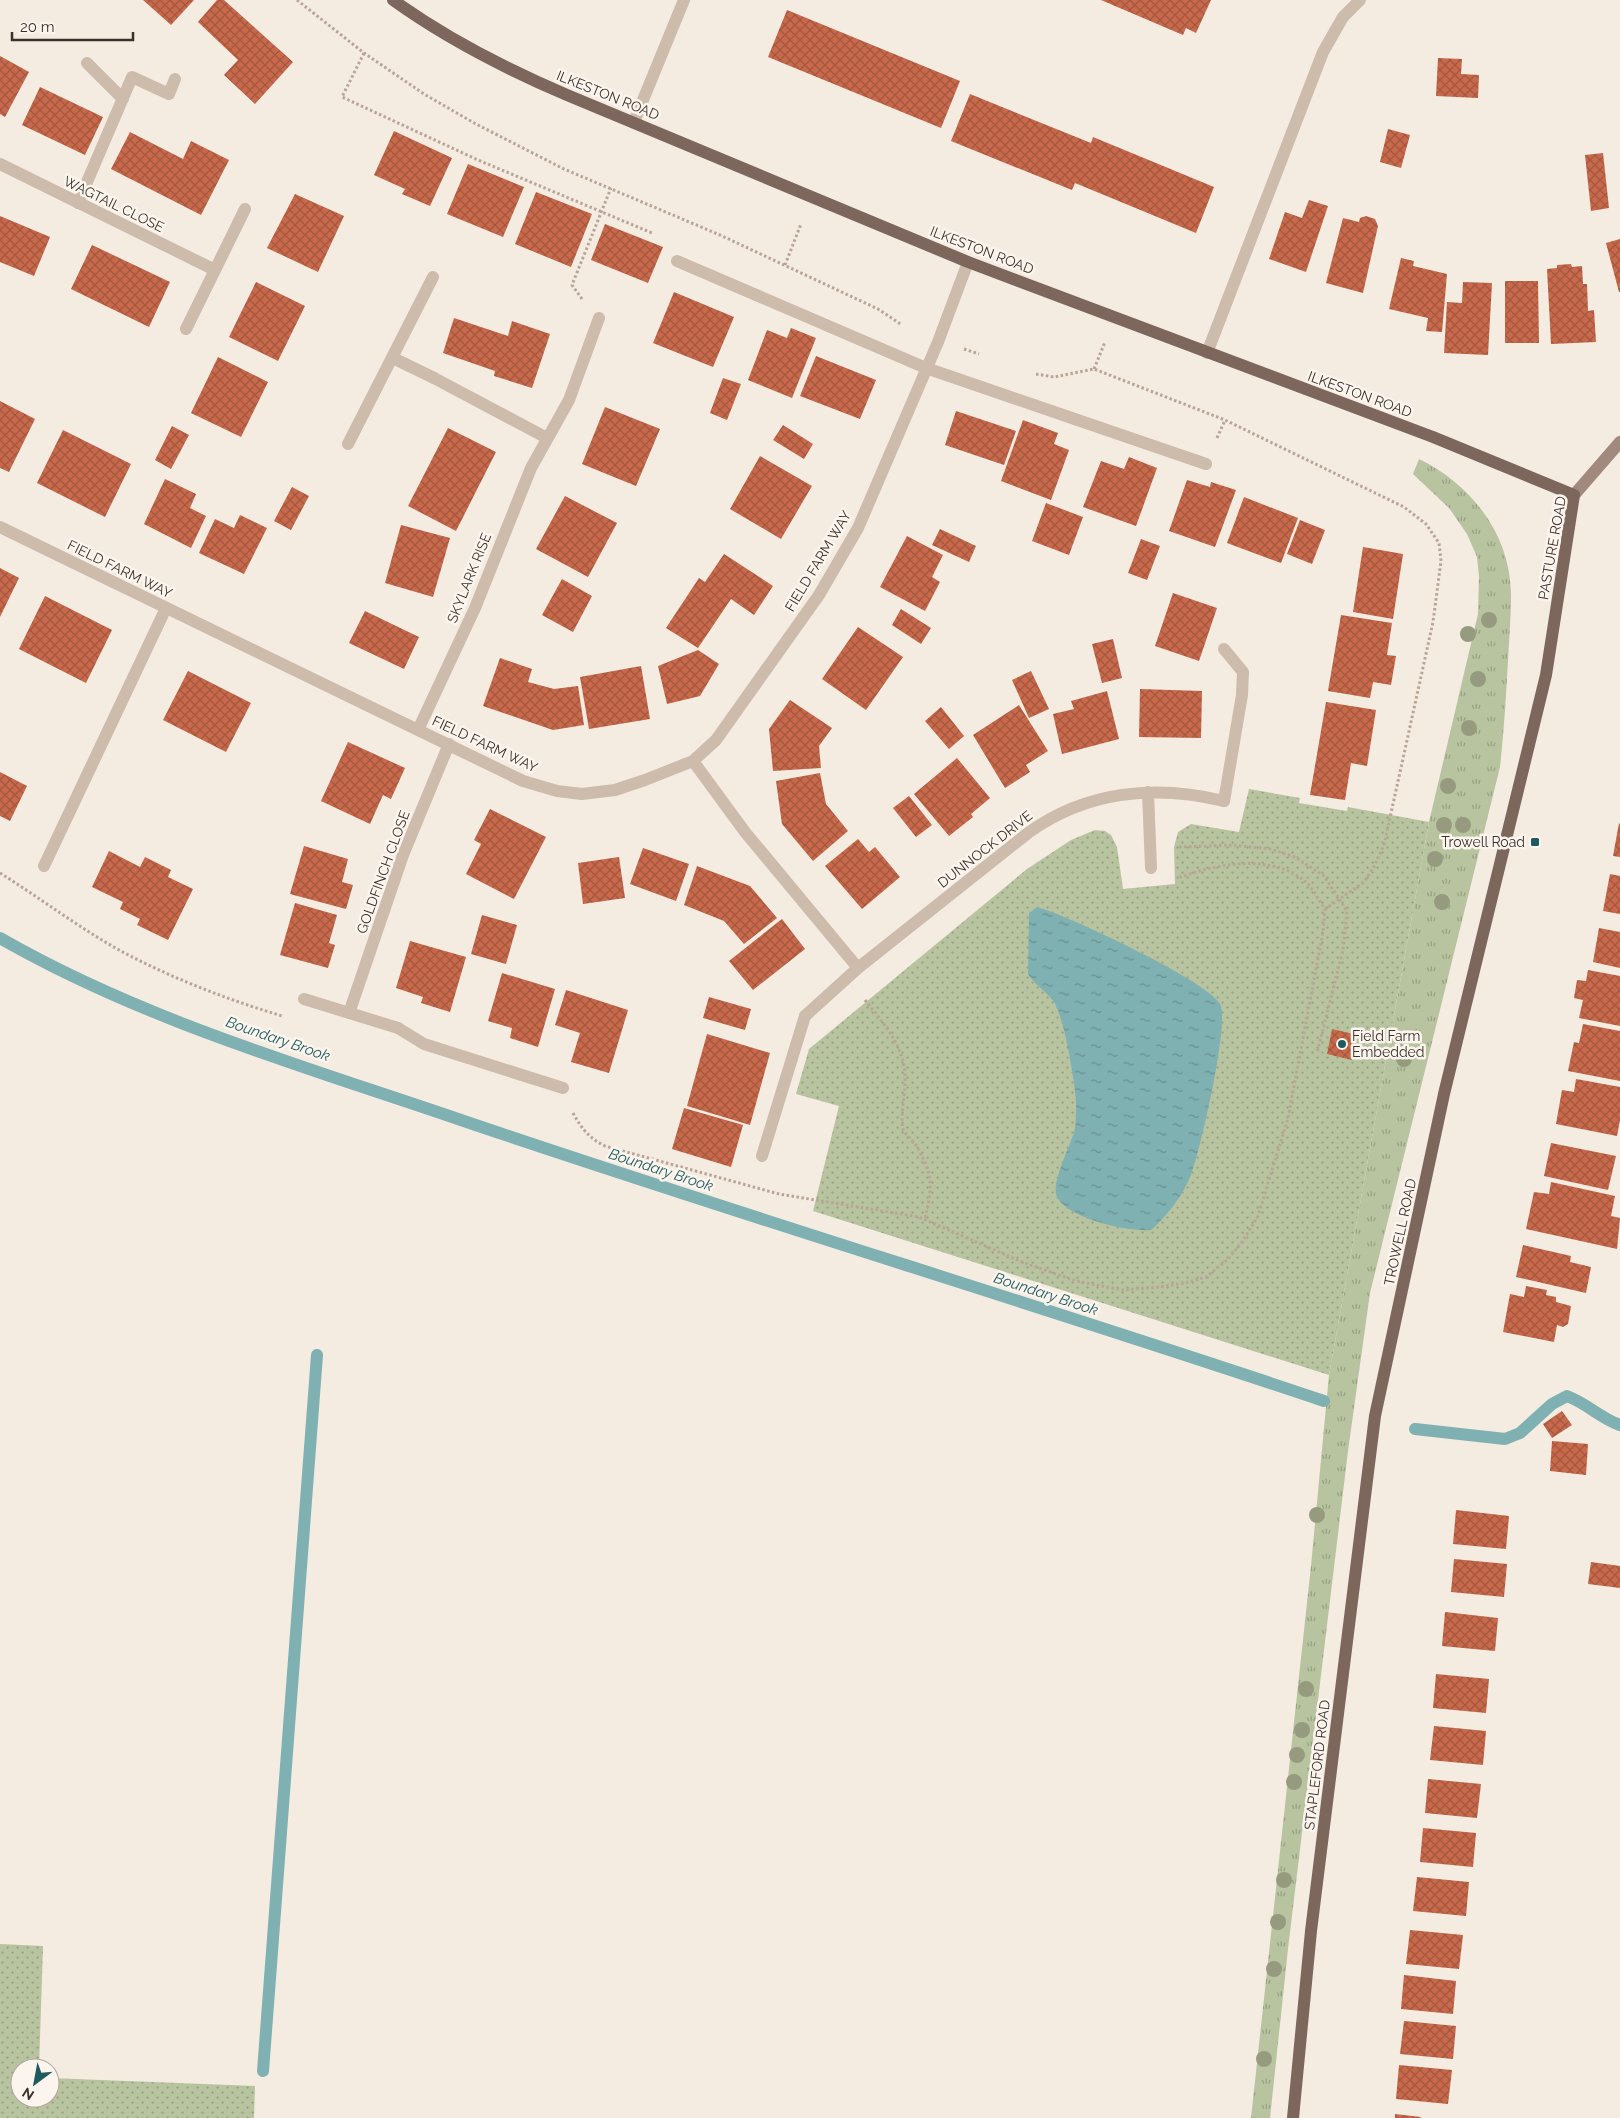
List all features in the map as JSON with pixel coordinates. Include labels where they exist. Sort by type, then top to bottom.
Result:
[{"type":"main road","name":"ILKESTON ROAD","points":[[393,0],[431,28],[515,73],[968,262],[1433,437],[1574,495]]},
{"type":"main road","name":"PASTURE ROAD","points":[[1546,675],[1574,495],[1620,442]]},
{"type":"main road","name":"TROWELL ROAD","points":[[1375,1416],[1444,1094],[1546,675]]},
{"type":"main road","name":"STAPLEFORD ROAD","points":[[1292,2118],[1311,1931],[1375,1416]]},
{"type":"street","points":[[634,122],[684,0]]},
{"type":"street","points":[[1207,353],[1323,52],[1343,17],[1360,0]]},
{"type":"street","points":[[88,64],[123,99]]},
{"type":"street","points":[[78,204],[132,77],[169,94],[175,79]]},
{"type":"street","name":"WAGTAIL CLOSE","points":[[0,164],[215,270]]},
{"type":"street","points":[[186,329],[245,209]]},
{"type":"street","points":[[677,261],[926,368],[1206,464]]},
{"type":"street","name":"FIELD FARM WAY","points":[[0,527],[523,781],[557,791],[582,794],[615,790],[693,761],[716,740],[819,594],[858,528],[938,342],[968,262]]},
{"type":"street","points":[[348,444],[433,277]]},
{"type":"street","name":"SKYLARK RISE","points":[[418,730],[475,608],[517,500],[547,438],[569,400],[599,318]]},
{"type":"street","points":[[392,358],[547,438]]},
{"type":"street","points":[[44,866],[166,608]]},
{"type":"street","name":"DUNNOCK DRIVE","points":[[762,1156],[805,1016],[858,968],[1047,819],[1070,807],[1101,798],[1148,792],[1195,794],[1224,800],[1242,695],[1244,672],[1224,649]]},
{"type":"street","name":"GOLDFINCH CLOSE","points":[[349,1013],[403,855],[449,744]]},
{"type":"street","points":[[693,761],[740,825],[858,968]]},
{"type":"street","points":[[1148,792],[1151,868]]},
{"type":"street","points":[[304,999],[398,1028],[424,1044],[563,1088]]},
{"type":"path","points":[[298,0],[364,52],[424,94],[476,124],[564,169],[784,265],[878,309],[903,326],[938,342],[988,358]]},
{"type":"path","points":[[364,52],[342,97],[478,160],[652,233]]},
{"type":"path","points":[[599,318],[572,285],[610,188]]},
{"type":"path","points":[[784,265],[813,196]]},
{"type":"path","points":[[1029,373],[1054,377],[1094,369],[1224,420],[1404,507],[1426,524],[1439,543],[1441,561],[1433,622],[1384,845],[1374,867],[1364,882],[1324,909],[1309,886],[1290,873],[1255,862],[1235,864],[1187,874],[1170,881],[1150,880],[1151,868]]},
{"type":"path","points":[[1151,847],[1233,845],[1270,848],[1295,857],[1324,876],[1347,911],[1344,950],[1317,1054]]},
{"type":"path","points":[[848,978],[895,1038],[900,1051],[906,1072],[902,1112],[904,1131],[915,1144],[925,1161],[932,1189],[925,1219]]},
{"type":"green space","points":[[1419,459],[1456,483],[1471,498],[1485,514],[1496,533],[1504,553],[1509,574],[1511,604],[1500,767],[1370,1293],[1348,1451],[1288,1949],[1270,2118],[1251,2118],[1311,1566],[1329,1375],[1429,822],[1478,614],[1479,576],[1477,557],[1467,534],[1449,508],[1413,474]]},
{"type":"green space","points":[[1249,789],[1300,798],[1299,803],[1347,811],[1348,807],[1429,822],[1329,1375],[813,1211],[839,1106],[796,1094],[809,1049],[1027,869],[1071,840],[1095,830],[1105,831],[1111,835],[1117,847],[1123,889],[1175,884],[1174,847],[1178,832],[1191,824],[1239,832]]},
{"type":"green space","points":[[0,1944],[43,1946],[39,2058],[10,2058],[10,2108],[60,2108],[60,2078],[255,2086],[254,2118],[0,2118]]},
{"type":"water","points":[[1037,907],[1077,922],[1165,965],[1191,980],[1220,1004],[1222,1016],[1218,1060],[1207,1116],[1195,1162],[1188,1182],[1179,1197],[1151,1230],[1129,1229],[1100,1223],[1073,1212],[1063,1205],[1057,1197],[1056,1183],[1075,1129],[1076,1102],[1074,1080],[1058,1010],[1051,998],[1028,974],[1029,913]]},
{"type":"building","points":[[143,0],[194,0],[171,25]]},
{"type":"building","points":[[217,0],[224,0],[293,62],[255,104],[224,75],[238,60],[198,22]]},
{"type":"building","points":[[1101,0],[1211,0],[1196,33],[1186,28],[1183,35]]},
{"type":"building","points":[[787,10],[960,81],[941,128],[768,57]]},
{"type":"building","points":[[0,56],[29,72],[5,117],[0,114]]},
{"type":"building","points":[[1438,58],[1462,59],[1461,74],[1479,75],[1478,98],[1436,96]]},
{"type":"building","points":[[40,87],[103,117],[85,155],[22,125]]},
{"type":"building","points":[[970,94],[1091,143],[1093,137],[1214,187],[1196,233],[1075,183],[1072,190],[951,141]]},
{"type":"building","points":[[1388,129],[1410,135],[1401,168],[1380,162]]},
{"type":"building","points":[[394,131],[452,158],[430,206],[402,194],[405,189],[374,175]]},
{"type":"building","points":[[130,132],[183,159],[191,141],[229,160],[201,215],[111,169]]},
{"type":"building","points":[[1603,153],[1609,208],[1591,211],[1585,155]]},
{"type":"building","points":[[468,164],[524,187],[503,237],[447,214]]},
{"type":"building","points":[[536,192],[592,214],[571,267],[515,244]]},
{"type":"building","points":[[295,194],[344,216],[318,272],[267,248]]},
{"type":"building","points":[[1309,200],[1328,206],[1306,272],[1269,259],[1285,212],[1302,218]]},
{"type":"building","points":[[0,216],[50,237],[34,276],[0,262]]},
{"type":"building","points":[[1366,216],[1375,219],[1378,226],[1363,293],[1326,283],[1343,218],[1359,222],[1360,218]]},
{"type":"building","points":[[605,224],[663,247],[648,283],[591,260]]},
{"type":"building","points":[[1620,239],[1620,292],[1619,292],[1606,243]]},
{"type":"building","points":[[92,245],[170,282],[149,327],[71,289]]},
{"type":"building","points":[[1401,258],[1414,261],[1413,266],[1447,274],[1442,332],[1426,331],[1428,318],[1389,309]]},
{"type":"building","points":[[1571,264],[1572,267],[1582,266],[1583,284],[1587,284],[1588,311],[1594,310],[1596,342],[1551,344],[1547,269],[1557,268],[1557,265]]},
{"type":"building","points":[[1505,281],[1538,281],[1539,343],[1505,343]]},
{"type":"building","points":[[256,282],[305,306],[278,361],[229,337]]},
{"type":"building","points":[[1463,282],[1492,283],[1488,355],[1444,353],[1447,302],[1462,303]]},
{"type":"building","points":[[674,292],[734,317],[713,367],[653,343]]},
{"type":"building","points":[[454,318],[508,336],[512,321],[550,334],[532,388],[494,376],[495,371],[443,353]]},
{"type":"building","points":[[791,328],[816,338],[792,398],[748,380],[767,330],[787,338]]},
{"type":"building","points":[[816,356],[876,380],[860,419],[800,396]]},
{"type":"building","points":[[218,357],[268,382],[241,437],[191,413]]},
{"type":"building","points":[[723,378],[741,384],[727,420],[710,413]]},
{"type":"building","points":[[0,401],[35,419],[9,472],[0,468]]},
{"type":"building","points":[[605,407],[660,429],[636,486],[582,464]]},
{"type":"building","points":[[956,411],[1016,431],[1004,465],[945,445]]},
{"type":"building","points":[[1023,420],[1058,433],[1054,444],[1069,450],[1051,500],[1001,481]]},
{"type":"building","points":[[783,425],[813,444],[804,459],[773,440]]},
{"type":"building","points":[[172,426],[189,435],[171,469],[155,460]]},
{"type":"building","points":[[448,428],[496,452],[456,531],[408,506]]},
{"type":"building","points":[[63,430],[131,464],[105,517],[37,483]]},
{"type":"building","points":[[760,456],[812,486],[781,539],[730,509]]},
{"type":"building","points":[[1129,457],[1157,468],[1136,526],[1083,507],[1101,461],[1124,469]]},
{"type":"building","points":[[165,479],[196,494],[190,508],[206,516],[191,548],[144,524]]},
{"type":"building","points":[[1187,480],[1210,487],[1211,482],[1236,490],[1215,547],[1169,531]]},
{"type":"building","points":[[292,487],[309,496],[291,530],[274,521]]},
{"type":"building","points":[[565,496],[617,523],[588,577],[536,549]]},
{"type":"building","points":[[1244,497],[1298,518],[1281,563],[1227,543]]},
{"type":"building","points":[[1046,503],[1083,517],[1069,555],[1032,541]]},
{"type":"building","points":[[240,515],[267,528],[244,574],[199,553],[215,519],[234,528]]},
{"type":"building","points":[[1300,520],[1325,530],[1312,564],[1287,554]]},
{"type":"building","points":[[401,525],[450,538],[433,597],[385,583]]},
{"type":"building","points":[[940,529],[976,546],[969,562],[932,545]]},
{"type":"building","points":[[907,536],[943,555],[932,577],[940,582],[925,611],[880,587]]},
{"type":"building","points":[[1141,539],[1160,546],[1147,580],[1128,573]]},
{"type":"building","points":[[1363,547],[1403,554],[1393,619],[1353,612]]},
{"type":"building","points":[[724,554],[773,586],[754,615],[731,599],[698,648],[666,628],[699,578],[705,582]]},
{"type":"building","points":[[0,568],[19,578],[0,617]]},
{"type":"building","points":[[562,579],[592,596],[573,632],[542,615]]},
{"type":"building","points":[[1173,593],[1217,608],[1199,661],[1155,646]]},
{"type":"building","points":[[45,596],[112,630],[86,683],[19,649]]},
{"type":"building","points":[[901,609],[931,628],[921,644],[892,625]]},
{"type":"building","points":[[365,611],[419,637],[404,669],[349,643]]},
{"type":"building","points":[[1341,615],[1392,623],[1387,655],[1396,656],[1391,685],[1373,682],[1370,698],[1328,691]]},
{"type":"building","points":[[858,627],[903,657],[866,710],[822,679]]},
{"type":"building","points":[[1113,639],[1122,678],[1102,683],[1092,644]]},
{"type":"building","points":[[698,650],[719,664],[700,696],[667,704],[658,666]]},
{"type":"building","points":[[500,658],[532,669],[528,682],[554,689],[578,686],[584,725],[553,730],[483,706]]},
{"type":"building","points":[[641,666],[650,719],[589,729],[580,677]]},
{"type":"building","points":[[188,671],[251,703],[226,752],[163,720]]},
{"type":"building","points":[[1031,671],[1049,709],[1029,718],[1012,680]]},
{"type":"building","points":[[1140,689],[1202,691],[1201,738],[1139,737]]},
{"type":"building","points":[[1107,691],[1119,739],[1062,754],[1053,714],[1074,709],[1071,701]]},
{"type":"building","points":[[790,700],[832,728],[819,746],[821,768],[773,771],[769,729]]},
{"type":"building","points":[[1326,702],[1376,710],[1367,766],[1351,763],[1345,800],[1310,795]]},
{"type":"building","points":[[1019,705],[1048,751],[1026,765],[1030,772],[1005,788],[973,735]]},
{"type":"building","points":[[941,707],[964,736],[949,749],[925,721]]},
{"type":"building","points":[[348,742],[405,768],[391,799],[383,795],[370,824],[321,801]]},
{"type":"building","points":[[957,758],[990,798],[971,814],[973,817],[949,836],[914,794]]},
{"type":"building","points":[[0,772],[27,786],[10,821],[0,816]]},
{"type":"building","points":[[820,773],[826,804],[848,831],[813,861],[782,824],[776,781]]},
{"type":"building","points":[[909,796],[932,825],[916,837],[893,808]]},
{"type":"building","points":[[490,809],[546,837],[514,899],[466,874],[481,844],[474,840]]},
{"type":"building","points":[[1620,824],[1620,857],[1613,856]]},
{"type":"building","points":[[858,839],[869,852],[875,847],[900,877],[862,909],[825,866]]},
{"type":"building","points":[[304,846],[348,859],[342,882],[353,885],[346,909],[290,894]]},
{"type":"building","points":[[643,848],[689,864],[676,901],[630,884]]},
{"type":"building","points":[[109,851],[140,867],[145,857],[171,870],[168,877],[193,889],[168,940],[137,925],[140,919],[120,909],[123,902],[92,887]]},
{"type":"building","points":[[619,857],[625,898],[583,904],[578,863]]},
{"type":"building","points":[[697,866],[750,886],[777,918],[744,944],[724,921],[684,905]]},
{"type":"building","points":[[1610,874],[1620,876],[1620,914],[1603,911]]},
{"type":"building","points":[[295,903],[337,915],[329,943],[335,945],[328,968],[280,955]]},
{"type":"building","points":[[482,915],[517,925],[506,964],[471,954]]},
{"type":"building","points":[[782,919],[805,949],[753,990],[729,961]]},
{"type":"building","points":[[1599,928],[1620,932],[1620,968],[1593,962]]},
{"type":"building","points":[[410,941],[466,957],[450,1012],[421,1003],[423,997],[396,988]]},
{"type":"building","points":[[1588,970],[1620,976],[1620,1026],[1579,1018],[1583,1000],[1574,998],[1577,980],[1586,981]]},
{"type":"building","points":[[502,973],[555,989],[538,1047],[510,1038],[512,1028],[488,1021]]},
{"type":"building","points":[[566,990],[628,1010],[609,1073],[571,1062],[580,1033],[555,1025]]},
{"type":"building","points":[[709,997],[751,1009],[745,1030],[703,1018]]},
{"type":"building","points":[[1583,1024],[1620,1031],[1620,1081],[1568,1071],[1574,1042],[1579,1043]]},
{"type":"building","name":"Field Farm Embedded","points":[[1332,1029],[1358,1035],[1352,1060],[1327,1054]]},
{"type":"building","points":[[707,1034],[770,1053],[750,1125],[687,1106]]},
{"type":"building","points":[[1576,1079],[1620,1087],[1620,1120],[1617,1136],[1556,1124],[1562,1090],[1574,1092]]},
{"type":"building","points":[[684,1108],[743,1125],[731,1167],[672,1149]]},
{"type":"building","points":[[1551,1143],[1616,1156],[1608,1190],[1544,1176]]},
{"type":"building","points":[[1551,1182],[1615,1196],[1611,1216],[1620,1218],[1617,1249],[1526,1229],[1534,1192],[1549,1194]]},
{"type":"building","points":[[1523,1245],[1571,1256],[1570,1262],[1591,1267],[1586,1293],[1516,1277]]},
{"type":"building","points":[[1526,1286],[1547,1290],[1546,1295],[1556,1297],[1556,1302],[1571,1306],[1568,1324],[1563,1327],[1557,1325],[1554,1342],[1503,1332],[1510,1294],[1524,1297]]},
{"type":"building","points":[[1562,1411],[1572,1425],[1552,1438],[1543,1424]]},
{"type":"building","points":[[1552,1441],[1588,1444],[1586,1475],[1550,1471]]},
{"type":"building","points":[[1456,1510],[1509,1516],[1506,1549],[1453,1544]]},
{"type":"building","points":[[1454,1559],[1507,1564],[1504,1597],[1451,1592]]},
{"type":"building","points":[[1591,1562],[1620,1566],[1620,1588],[1588,1584]]},
{"type":"building","points":[[1445,1612],[1498,1618],[1495,1651],[1442,1646]]},
{"type":"building","points":[[1436,1674],[1489,1679],[1486,1713],[1433,1708]]},
{"type":"building","points":[[1434,1726],[1486,1731],[1483,1765],[1430,1760]]},
{"type":"building","points":[[1428,1779],[1481,1784],[1477,1818],[1425,1813]]},
{"type":"building","points":[[1423,1828],[1476,1833],[1473,1867],[1420,1862]]},
{"type":"building","points":[[1417,1877],[1469,1882],[1466,1916],[1413,1911]]},
{"type":"building","points":[[1410,1930],[1463,1935],[1459,1969],[1406,1964]]},
{"type":"building","points":[[1404,1975],[1456,1981],[1453,2014],[1401,2009]]},
{"type":"building","points":[[1404,2021],[1456,2026],[1453,2059],[1400,2054]]},
{"type":"building","points":[[1399,2065],[1452,2070],[1448,2104],[1396,2099]]},
{"type":"building","points":[[1395,2114],[1421,2117],[1395,2118]]},
{"type":"waterway","name":"Boundary Brook","points":[[0,938],[54,967],[110,993],[167,1017],[283,1060],[674,1191],[1324,1401]]},
{"type":"waterway","points":[[263,2071],[317,1355]]},
{"type":"waterway","name":"Boundary Brook","points":[[1415,1429],[1505,1439],[1520,1433],[1552,1404],[1567,1396],[1620,1425]]},
{"type":"place","name":"Trowell Road","points":[[1535,842]]},
{"type":"place","name":"Field Farm Embedded","points":[[1342,1044]]}]
